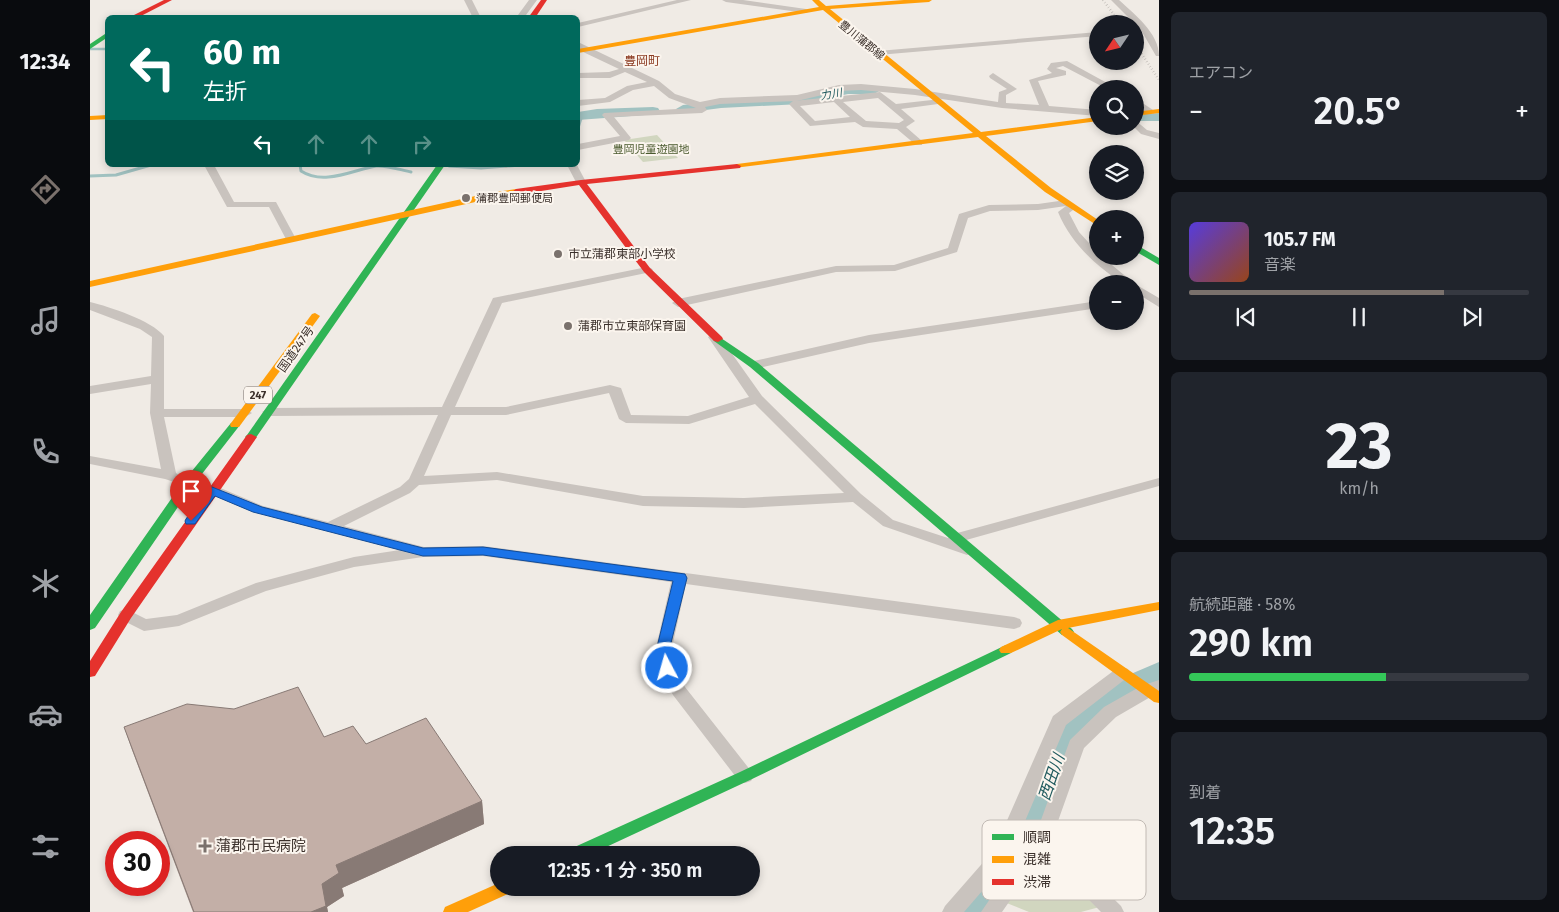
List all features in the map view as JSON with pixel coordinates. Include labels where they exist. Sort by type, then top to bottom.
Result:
[{"type":"main road","points":[[137,15],[169,0]]},
{"type":"main road","points":[[533,15],[544,0]]},
{"type":"main road","points":[[545,15],[555,0]]},
{"type":"main road","points":[[580,48],[806,11],[819,4],[930,0]]},
{"type":"main road","name":"豊川蒲郡線","points":[[819,4],[979,135],[1069,205],[1089,218]]},
{"type":"main road","points":[[90,47],[105,36]]},
{"type":"main road","points":[[90,118],[105,117]]},
{"type":"main road","points":[[90,284],[490,196],[581,182],[747,165],[1089,120]]},
{"type":"main road","name":"国道247号","points":[[90,672],[126,614],[440,167]]},
{"type":"main road","points":[[581,182],[647,270],[678,303],[712,334],[754,365],[1058,625],[1122,673],[1155,692]]},
{"type":"main road","points":[[374,234],[397,203]]},
{"type":"main road","points":[[1144,253],[1159,262]]},
{"type":"main road","name":"国道247号","points":[[90,624],[188,485],[245,413],[324,304]]},
{"type":"main road","points":[[593,846],[1058,625],[1159,606]]},
{"type":"main road","points":[[451,912],[490,894]]},
{"type":"street","points":[[468,0],[476,15]]},
{"type":"street","points":[[522,15],[533,0]]},
{"type":"street","points":[[580,25],[687,0]]},
{"type":"street","points":[[726,0],[806,11]]},
{"type":"street","points":[[1115,0],[1129,15]]},
{"type":"street","points":[[1144,31],[1159,54]]},
{"type":"street","points":[[878,53],[1089,35]]},
{"type":"street","points":[[580,48],[656,83],[672,96],[700,107],[720,102],[797,98],[848,87],[877,88],[933,97],[1089,113]]},
{"type":"street","points":[[580,76],[610,75],[625,69]]},
{"type":"street","points":[[1045,108],[1033,80],[1080,70],[1098,80]]},
{"type":"street","points":[[993,76],[1013,89],[1002,94],[1002,105]]},
{"type":"street","points":[[580,103],[607,100],[630,88],[656,83]]},
{"type":"street","points":[[836,100],[863,124],[900,126],[910,121],[880,95],[793,104],[813,124],[857,119]]},
{"type":"street","points":[[893,107],[933,97]]},
{"type":"street","points":[[580,147],[626,138],[607,115],[702,110],[700,107]]},
{"type":"street","points":[[900,126],[919,143]]},
{"type":"street","points":[[1144,132],[1158,136]]},
{"type":"street","points":[[210,167],[231,205],[272,204],[291,239]]},
{"type":"street","points":[[573,167],[581,182]]},
{"type":"street","points":[[1069,205],[1064,212],[1074,233],[1107,268],[1117,275]]},
{"type":"street","points":[[678,303],[836,269],[895,268],[953,250],[963,216],[989,208],[1069,205]]},
{"type":"street","points":[[328,528],[405,490],[415,481],[496,300],[647,270]]},
{"type":"street","points":[[1144,292],[1156,298]]},
{"type":"street","points":[[754,365],[869,339],[1089,305]]},
{"type":"street","points":[[90,306],[144,326],[158,336],[156,413],[169,475]]},
{"type":"street","points":[[712,334],[758,399],[856,497],[888,523],[969,550]]},
{"type":"street","points":[[90,390],[158,379]]},
{"type":"street","points":[[269,412],[447,413],[506,411],[610,389],[616,391],[626,419],[689,420],[758,399]]},
{"type":"street","points":[[156,413],[245,413]]},
{"type":"street","points":[[90,460],[169,475],[188,485]]},
{"type":"street","points":[[415,481],[497,476],[643,501],[744,503],[856,497]]},
{"type":"street","points":[[955,538],[1159,482]]},
{"type":"street","points":[[212,490],[258,509],[423,552]]},
{"type":"street","points":[[126,614],[144,624],[179,620],[261,587],[354,562],[423,552],[483,551],[1014,623]]},
{"type":"street","points":[[680,578],[665,643],[667,668],[679,691],[744,776]]},
{"type":"street","points":[[1016,820],[1059,721],[1122,673]]},
{"type":"street","points":[[1050,820],[1076,745],[1110,712],[1155,692]]},
{"type":"street","points":[[952,912],[982,877]]},
{"type":"street","points":[[991,912],[999,900]]},
{"type":"street","points":[[1102,900],[1114,912]]},
{"type":"green space","name":"豊岡児童遊園地","points":[[657,135],[678,158],[643,162],[624,140]]},
{"type":"green space","points":[[999,900],[1102,900],[1107,905],[1081,912],[1029,912]]},
{"type":"building","name":"蒲郡市民病院","points":[[298,687],[324,737],[353,726],[366,744],[426,718],[482,801],[336,865],[339,873],[322,884],[326,906],[311,912],[194,912],[170,849],[170,831],[163,831],[124,727],[187,704],[234,709]]},
{"type":"waterway","points":[[90,49],[105,49]]},
{"type":"waterway","name":"力川","points":[[683,109],[721,104],[801,100],[848,90],[874,90]]},
{"type":"waterway","name":"力川","points":[[580,116],[597,113],[653,111]]},
{"type":"waterway","name":"力川","points":[[580,122],[582,116]]},
{"type":"waterway","name":"力川","points":[[1144,118],[1159,117]]},
{"type":"waterway","name":"力川","points":[[90,176],[116,175],[144,167]]},
{"type":"waterway","name":"力川","points":[[300,167],[301,171],[319,177],[338,176],[372,167]]},
{"type":"waterway","name":"力川","points":[[389,167],[411,172]]},
{"type":"waterway","name":"力川","points":[[465,167],[494,167]]},
{"type":"waterway","name":"西田川","points":[[1035,820],[1064,741],[1114,692],[1159,671]]},
{"type":"waterway","name":"西田川","points":[[972,912],[982,900]]},
{"type":"railway","points":[[1103,0],[1114,15]]},
{"type":"railway","points":[[1144,58],[1159,80]]},
{"type":"traffic: fast","points":[[90,47],[105,36]]},
{"type":"traffic: fast","points":[[251,437],[440,167]]},
{"type":"traffic: fast","points":[[1144,253],[1159,262]]},
{"type":"traffic: fast","points":[[718,339],[754,365],[1067,632]]},
{"type":"traffic: fast","points":[[90,625],[187,485],[235,425]]},
{"type":"traffic: fast","points":[[593,846],[745,776],[1006,650]]},
{"type":"traffic: slow","points":[[815,0],[1048,190],[1089,218]]},
{"type":"traffic: slow","points":[[580,51],[823,8],[929,0]]},
{"type":"traffic: slow","points":[[1144,113],[1159,111]]},
{"type":"traffic: slow","points":[[90,118],[105,117]]},
{"type":"traffic: slow","points":[[737,166],[1089,120]]},
{"type":"traffic: slow","points":[[90,284],[489,196],[516,192]]},
{"type":"traffic: slow","points":[[235,425],[315,316]]},
{"type":"traffic: slow","points":[[1006,650],[1058,625],[1159,606]]},
{"type":"traffic: slow","points":[[1067,632],[1159,698]]},
{"type":"traffic: slow","points":[[451,912],[490,894]]},
{"type":"traffic: jam","points":[[137,15],[169,0]]},
{"type":"traffic: jam","points":[[533,15],[544,0]]},
{"type":"traffic: jam","points":[[516,192],[581,182],[737,166]]},
{"type":"traffic: jam","points":[[581,182],[647,270],[718,339]]},
{"type":"traffic: jam","points":[[90,672],[126,615],[251,437]]},
{"type":"place","name":"蒲郡豊岡郵便局","points":[[466,198]]},
{"type":"place","name":"市立蒲郡東部小学校","points":[[558,254]]},
{"type":"place","name":"蒲郡市立東部保育園","points":[[568,326]]},
{"type":"place","name":"蒲郡市民病院","points":[[205,846]]},
{"type":"district","name":"豊岡町","points":[[642,61]]},
{"type":"route","points":[[191,521],[212,490],[258,509],[423,552],[483,551],[680,578],[665,643],[667,668]]}]
